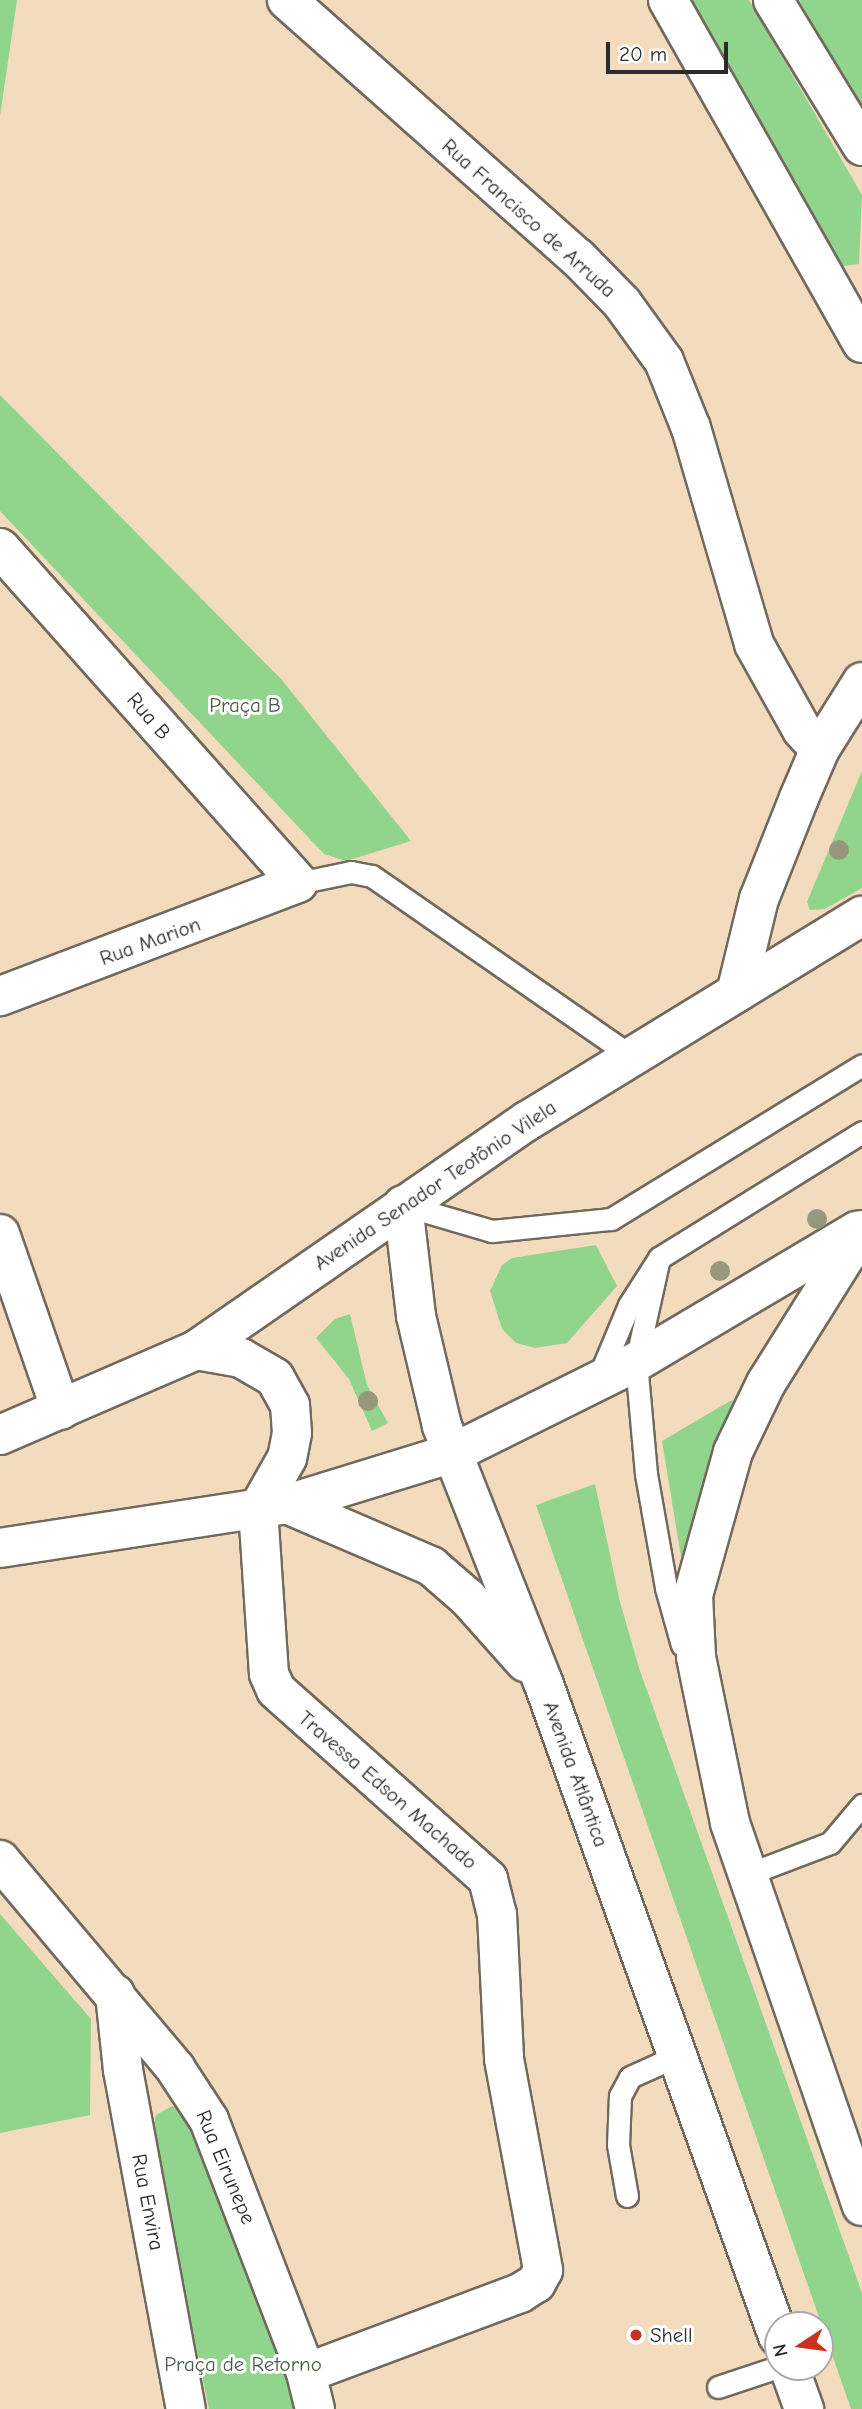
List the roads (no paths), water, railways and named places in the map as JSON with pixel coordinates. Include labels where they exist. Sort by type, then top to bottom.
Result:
[{"type":"street","name":"Rua Francisco de Arruda","points":[[286,0],[578,257],[622,303],[657,352],[691,428],[754,643],[802,730],[820,749]]},
{"type":"street","points":[[668,0],[862,343]]},
{"type":"street","points":[[773,0],[862,146]]},
{"type":"street","name":"Rua B","points":[[0,548],[299,883]]},
{"type":"street","points":[[736,993],[759,899],[820,749],[862,682]]},
{"type":"street","name":"Rua Marion","points":[[0,996],[299,883]]},
{"type":"street","name":"Avenida Senador Teotônio Vilela","points":[[0,1435],[196,1350],[527,1121],[862,916]]},
{"type":"street","name":"Avenida Atlântica","points":[[403,1205],[416,1316],[442,1426],[542,1682],[769,2311]]},
{"type":"street","points":[[0,1548],[273,1506],[453,1453],[596,1385],[862,1229]]},
{"type":"street","points":[[862,1229],[766,1383],[733,1452],[710,1521],[693,1595],[696,1657],[711,1742],[746,1875],[862,2206]]},
{"type":"street","points":[[0,1234],[61,1410]]},
{"type":"street","points":[[196,1350],[241,1358],[275,1378],[290,1405],[292,1433],[273,1506]]},
{"type":"street","points":[[273,1506],[431,1566],[468,1598],[542,1682]]},
{"type":"street","name":"Travessa Edson Machado","points":[[273,1506],[269,1674],[276,1690],[488,1879],[497,1914],[504,2059],[543,2270],[536,2283],[520,2293],[310,2391]]},
{"type":"street","name":"Rua Eirunepe","points":[[0,1860],[175,2068],[209,2120],[310,2391]]},
{"type":"street","name":"Rua Envira","points":[[115,1994],[123,2070],[186,2409]]},
{"type":"street","points":[[794,2381],[804,2409]]},
{"type":"lane","points":[[299,883],[351,872],[372,876],[632,1057]]},
{"type":"lane","points":[[403,1205],[492,1231],[611,1219],[862,1065]]},
{"type":"lane","points":[[596,1385],[629,1305],[659,1258],[862,1132]]},
{"type":"lane","points":[[659,1258],[636,1362],[646,1474],[666,1588],[711,1742]]},
{"type":"lane","points":[[746,1875],[830,1843],[862,1805]]},
{"type":"lane","points":[[627,2196],[618,2145],[620,2096],[630,2077],[677,2056]]},
{"type":"lane","points":[[718,2387],[764,2372]]},
{"type":"place","name":"Shell","points":[[636,2335]]},
{"type":"park label","name":"Praça B","points":[[245,705]]},
{"type":"park label","name":"Praça de Retorno","points":[[243,2364]]}]
